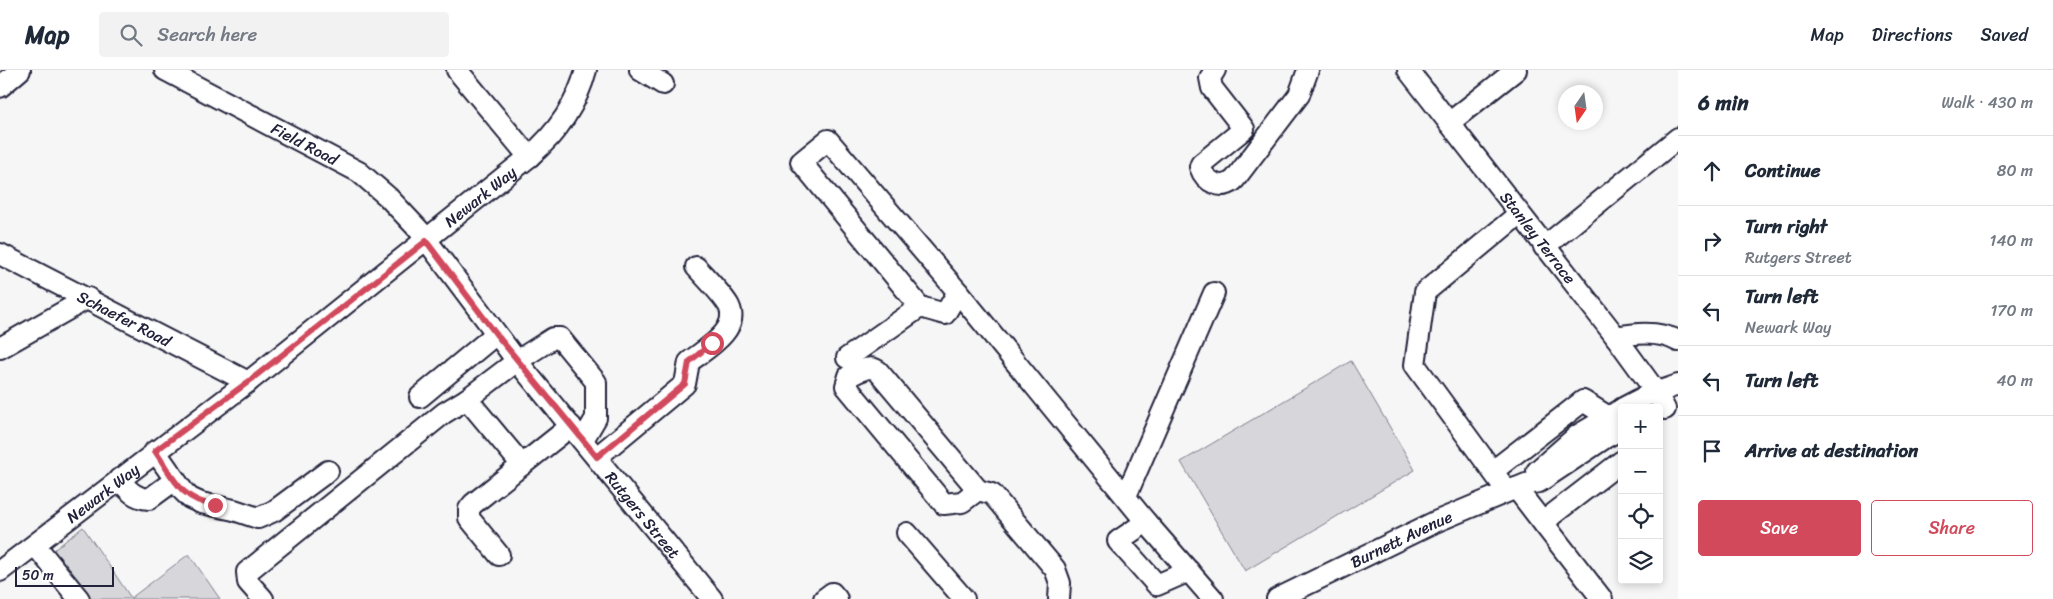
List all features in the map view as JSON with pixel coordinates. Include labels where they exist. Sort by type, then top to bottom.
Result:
[{"type":"street","points":[[0,87],[20,70]]},
{"type":"street","name":"Field Road","points":[[165,70],[359,172],[388,197],[419,230],[426,241]]},
{"type":"street","points":[[457,70],[530,157]]},
{"type":"street","name":"Newark Way","points":[[0,571],[248,382],[530,157],[556,132],[576,97],[586,70]]},
{"type":"street","points":[[640,70],[663,84]]},
{"type":"street","points":[[1215,70],[1210,78],[1212,88],[1259,147]]},
{"type":"street","points":[[1244,129],[1201,164],[1202,173],[1216,185],[1230,184],[1299,94],[1308,70]]},
{"type":"street","name":"Stanley Terrace","points":[[1408,70],[1616,337],[1665,405]]},
{"type":"street","points":[[1449,123],[1516,70]]},
{"type":"street","points":[[1544,247],[1678,138]]},
{"type":"street","points":[[958,292],[945,314],[920,307],[801,162],[828,140],[958,292],[1146,522],[1213,599]]},
{"type":"street","points":[[1519,214],[1425,292],[1415,364],[1493,471],[1516,488],[1602,599]]},
{"type":"street","name":"Rutgers Street","points":[[426,241],[517,361],[712,599]]},
{"type":"street","name":"Schaefer Road","points":[[0,254],[248,382]]},
{"type":"street","points":[[597,457],[685,384],[689,362],[724,334],[731,320],[729,307],[696,267]]},
{"type":"street","points":[[1126,496],[1214,293]]},
{"type":"street","points":[[0,348],[88,298]]},
{"type":"street","points":[[847,358],[920,307]]},
{"type":"street","points":[[420,397],[496,334]]},
{"type":"street","points":[[1616,337],[1632,334],[1669,336],[1678,341]]},
{"type":"street","points":[[263,599],[248,582],[247,572],[444,413],[467,399],[517,361],[553,338],[560,338],[596,382],[598,398],[596,418],[577,433],[522,464],[473,504],[468,514],[499,555]]},
{"type":"street","points":[[978,490],[962,502],[944,504],[846,386],[849,376],[868,368],[874,368],[878,371],[978,490],[992,494],[1055,569],[1060,583],[1058,599]]},
{"type":"street","name":"Burnett Avenue","points":[[1665,405],[1678,385]]},
{"type":"street","points":[[467,399],[522,464]]},
{"type":"street","points":[[1493,471],[1583,401],[1618,415]]},
{"type":"street","name":"Burnett Avenue","points":[[1516,488],[1578,435],[1618,415]]},
{"type":"street","name":"Burnett Avenue","points":[[1276,599],[1435,522],[1516,488],[1539,482],[1578,456],[1618,416]]},
{"type":"street","points":[[155,451],[190,498],[258,518],[274,511],[328,471]]},
{"type":"street","points":[[1578,456],[1593,483]]},
{"type":"street","points":[[1544,524],[1552,515],[1618,464]]},
{"type":"street","points":[[119,479],[140,499],[149,500],[175,480]]},
{"type":"street","points":[[1146,522],[1118,541],[1157,585],[1188,571]]},
{"type":"street","points":[[907,533],[964,599]]},
{"type":"street","points":[[35,545],[79,599]]},
{"type":"street","points":[[824,599],[832,593],[837,599]]},
{"type":"shaded area","points":[[1351,361],[1415,470],[1245,571],[1181,462]]},
{"type":"shaded area","points":[[83,527],[131,598],[189,554],[220,599],[68,599],[40,561]]},
{"type":"route","points":[[215,505],[201,503],[190,498],[155,451],[248,382],[426,241],[517,361],[597,457],[685,384],[689,362],[712,343]]}]
